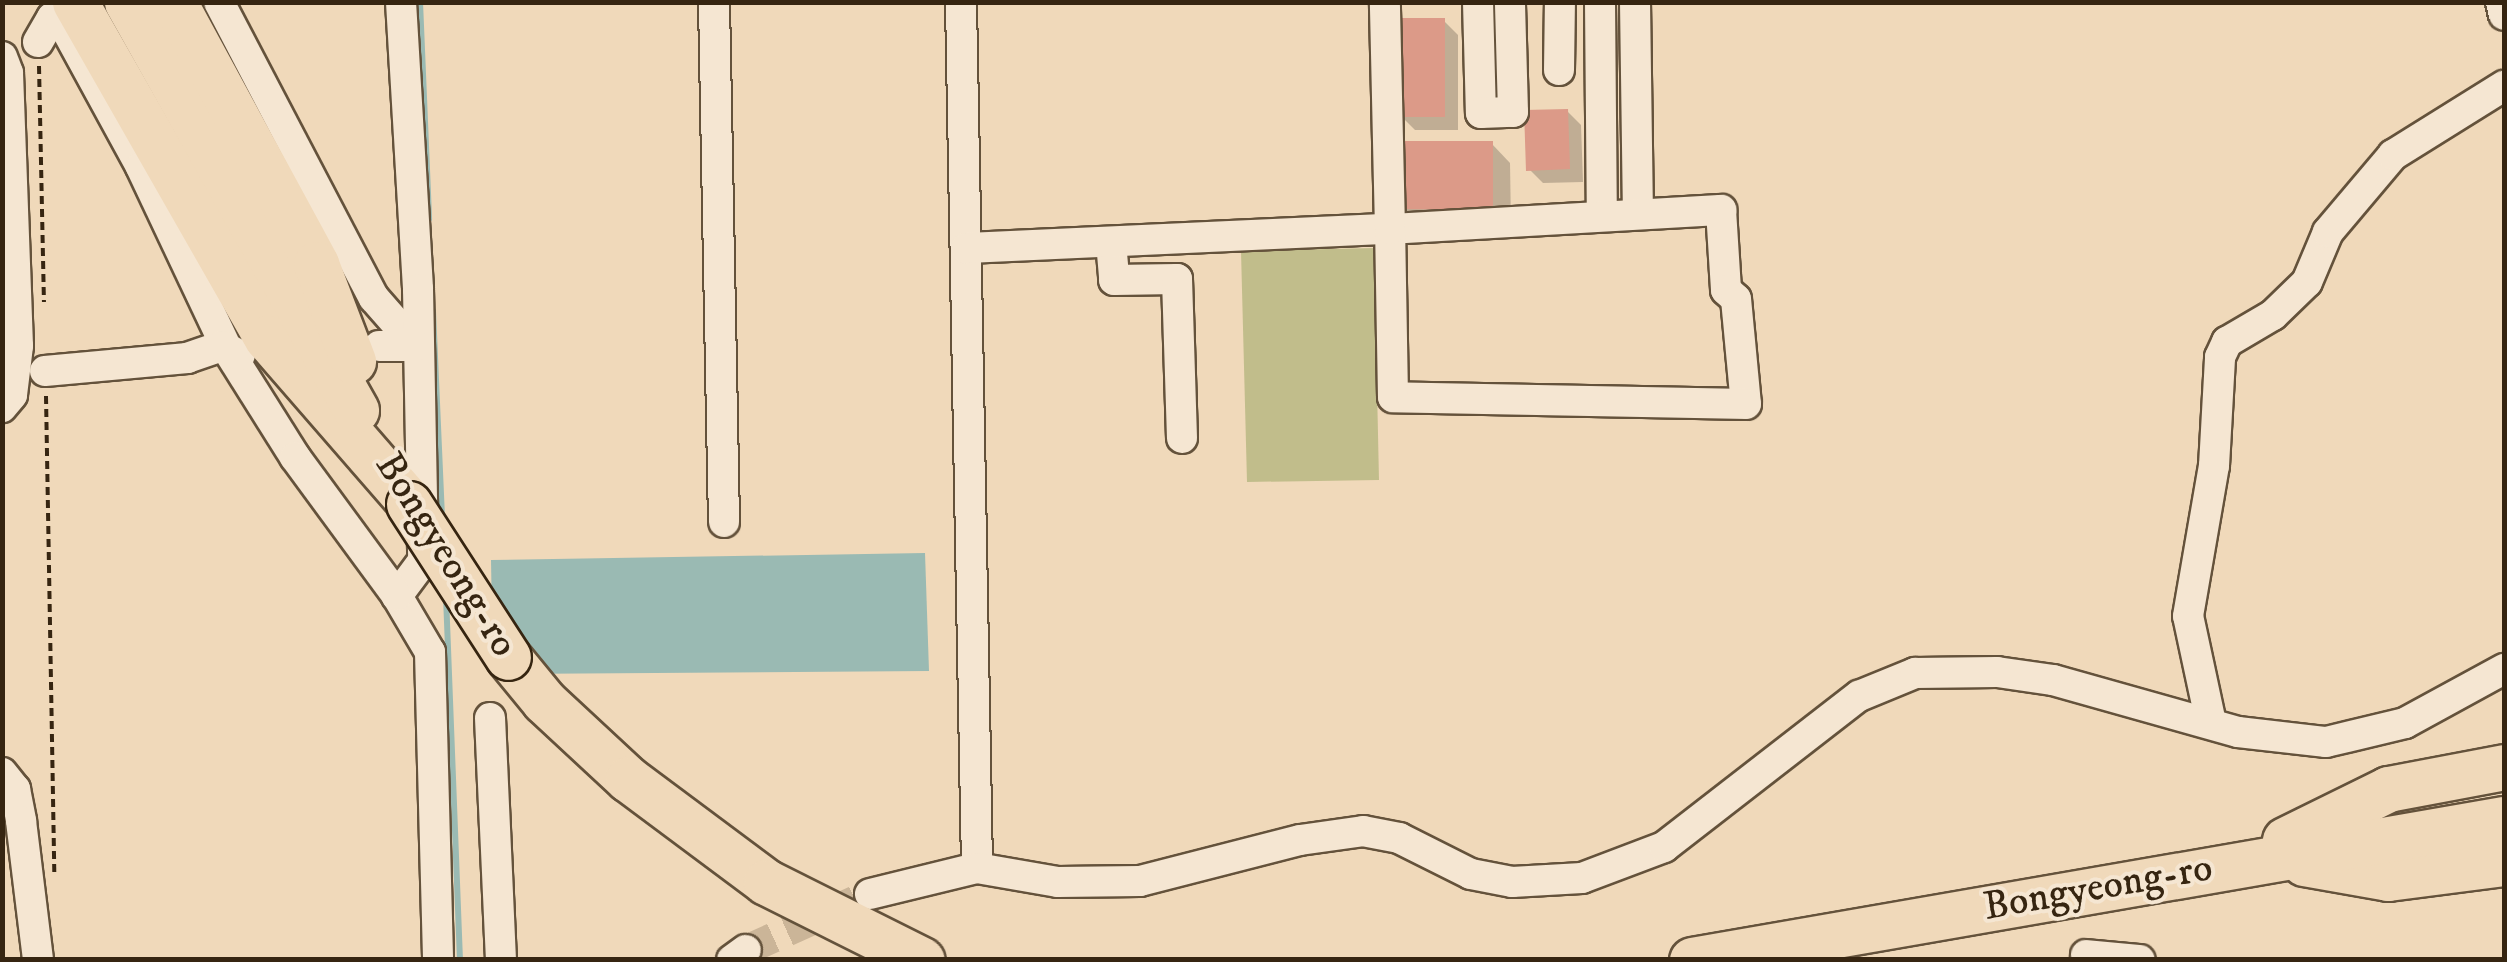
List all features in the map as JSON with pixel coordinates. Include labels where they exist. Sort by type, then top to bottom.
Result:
[{"type":"highway","points":[[75,2],[267,338],[408,501]]},
{"type":"highway","name":"Bongyeong-ro","points":[[127,2],[408,501],[508,657],[544,701],[628,779],[766,882],[922,960]]},
{"type":"highway","points":[[174,2],[316,264],[408,501]]},
{"type":"highway","points":[[2254,860],[2388,790],[2504,767]]},
{"type":"highway","name":"Bongyeong-ro","points":[[1692,960],[2504,819]]},
{"type":"highway","points":[[2254,860],[2388,878],[2504,863]]},
{"type":"street","points":[[219,2],[374,298],[416,346]]},
{"type":"street","points":[[397,596],[423,562],[401,2]]},
{"type":"street","points":[[714,2],[724,522]]},
{"type":"street","points":[[961,2],[977,868]]},
{"type":"street","points":[[966,248],[1390,229],[1721,210],[1726,290],[1736,299],[1746,404],[1393,397],[1390,229],[1385,2]]},
{"type":"street","points":[[1478,2],[1481,113],[1513,112],[1510,2]]},
{"type":"street","points":[[1559,70],[1560,2]]},
{"type":"street","points":[[1600,2],[1602,216]]},
{"type":"street","points":[[1635,2],[1638,214]]},
{"type":"street","points":[[2501,2],[2504,15]]},
{"type":"street","points":[[38,42],[52,18],[61,20],[141,167],[227,349],[295,457],[397,596],[430,652],[438,960]]},
{"type":"street","points":[[2,56],[8,73],[18,346],[12,394],[2,407]]},
{"type":"street","points":[[2211,723],[2188,616],[2214,466],[2220,357],[2227,342],[2272,315],[2306,282],[2328,232],[2393,155],[2504,86]]},
{"type":"street","points":[[1111,242],[1114,280],[1177,279],[1182,438]]},
{"type":"street","points":[[379,346],[416,346]]},
{"type":"street","points":[[45,371],[227,349],[258,356]]},
{"type":"street","points":[[870,894],[977,868],[1058,882],[1140,881],[1300,840],[1364,831],[1399,838],[1472,874],[1512,882],[1582,878],[1664,847],[1859,696],[1915,673],[1997,672],[2052,680],[2280,741],[2326,742],[2405,724],[2504,669]]},
{"type":"street","points":[[490,718],[501,960]]},
{"type":"street","points":[[2,772],[15,789],[38,960]]},
{"type":"street","points":[[2082,958],[2140,960]]},
{"type":"path","points":[[38,42],[44,313]]},
{"type":"path","points":[[45,371],[54,875]]},
{"type":"shaded area","points":[[1374,248],[1379,480],[1247,482],[1241,251]]},
{"type":"water","points":[[925,553],[929,671],[493,674],[491,560]]},
{"type":"building","points":[[1398,18],[1445,18],[1445,117],[1399,117]]},
{"type":"building","points":[[1568,109],[1570,169],[1526,171],[1524,110]]},
{"type":"building","points":[[1394,141],[1493,141],[1493,210],[1394,209]]},
{"type":"waterway","points":[[420,2],[429,219]]},
{"type":"waterway","points":[[433,311],[442,519]]},
{"type":"waterway","points":[[446,596],[460,960]]},
{"type":"tunnel","points":[[746,950],[870,894]]}]
